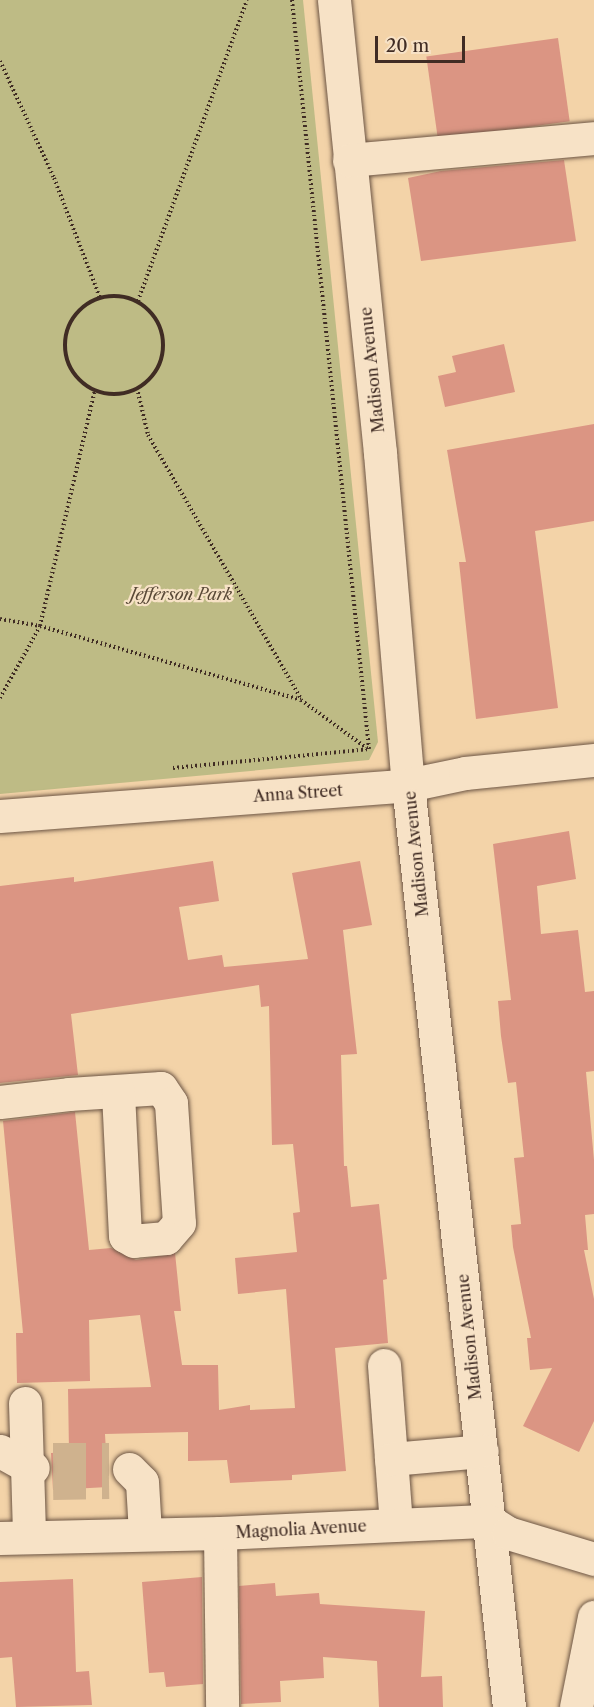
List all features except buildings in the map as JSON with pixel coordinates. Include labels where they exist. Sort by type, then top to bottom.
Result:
[{"type":"street","name":"Madison Avenue","points":[[334,0],[380,453],[408,784],[509,1707]]},
{"type":"street","points":[[349,159],[594,138]]},
{"type":"street","name":"Anna Street","points":[[0,816],[408,784],[465,772],[594,760]]},
{"type":"street","points":[[0,1102],[118,1091]]},
{"type":"street","points":[[384,1365],[396,1525]]},
{"type":"street","points":[[15,1537],[33,1465],[25,1403]]},
{"type":"street","points":[[391,1459],[482,1451]]},
{"type":"street","points":[[116,1470],[142,1482],[145,1533]]},
{"type":"street","points":[[489,1521],[508,1533],[594,1559]]},
{"type":"street","name":"Magnolia Avenue","points":[[15,1537],[220,1533],[489,1521]]},
{"type":"street","points":[[220,1533],[222,1707]]},
{"type":"street","points":[[576,1707],[594,1617]]},
{"type":"path","points":[[138,301],[247,0]]},
{"type":"path","points":[[292,0],[369,749]]},
{"type":"path","points":[[0,61],[54,178],[100,298]]},
{"type":"path","points":[[113,296],[138,301],[159,323],[163,353],[158,367],[137,388],[124,393],[96,390],[73,371],[66,343],[76,315],[100,298],[113,296]]},
{"type":"path","points":[[137,388],[148,435],[301,700]]},
{"type":"path","points":[[0,698],[40,626],[96,390]]},
{"type":"path","points":[[0,619],[40,626],[301,700],[369,749]]},
{"type":"path","points":[[164,769],[369,749]]},
{"type":"green space","name":"Jefferson Park","points":[[0,0],[303,0],[378,742],[369,760],[0,794]]},
{"type":"tunnel","points":[[53,1459],[109,1459]]},
{"type":"tunnel","points":[[53,1483],[109,1482]]}]
